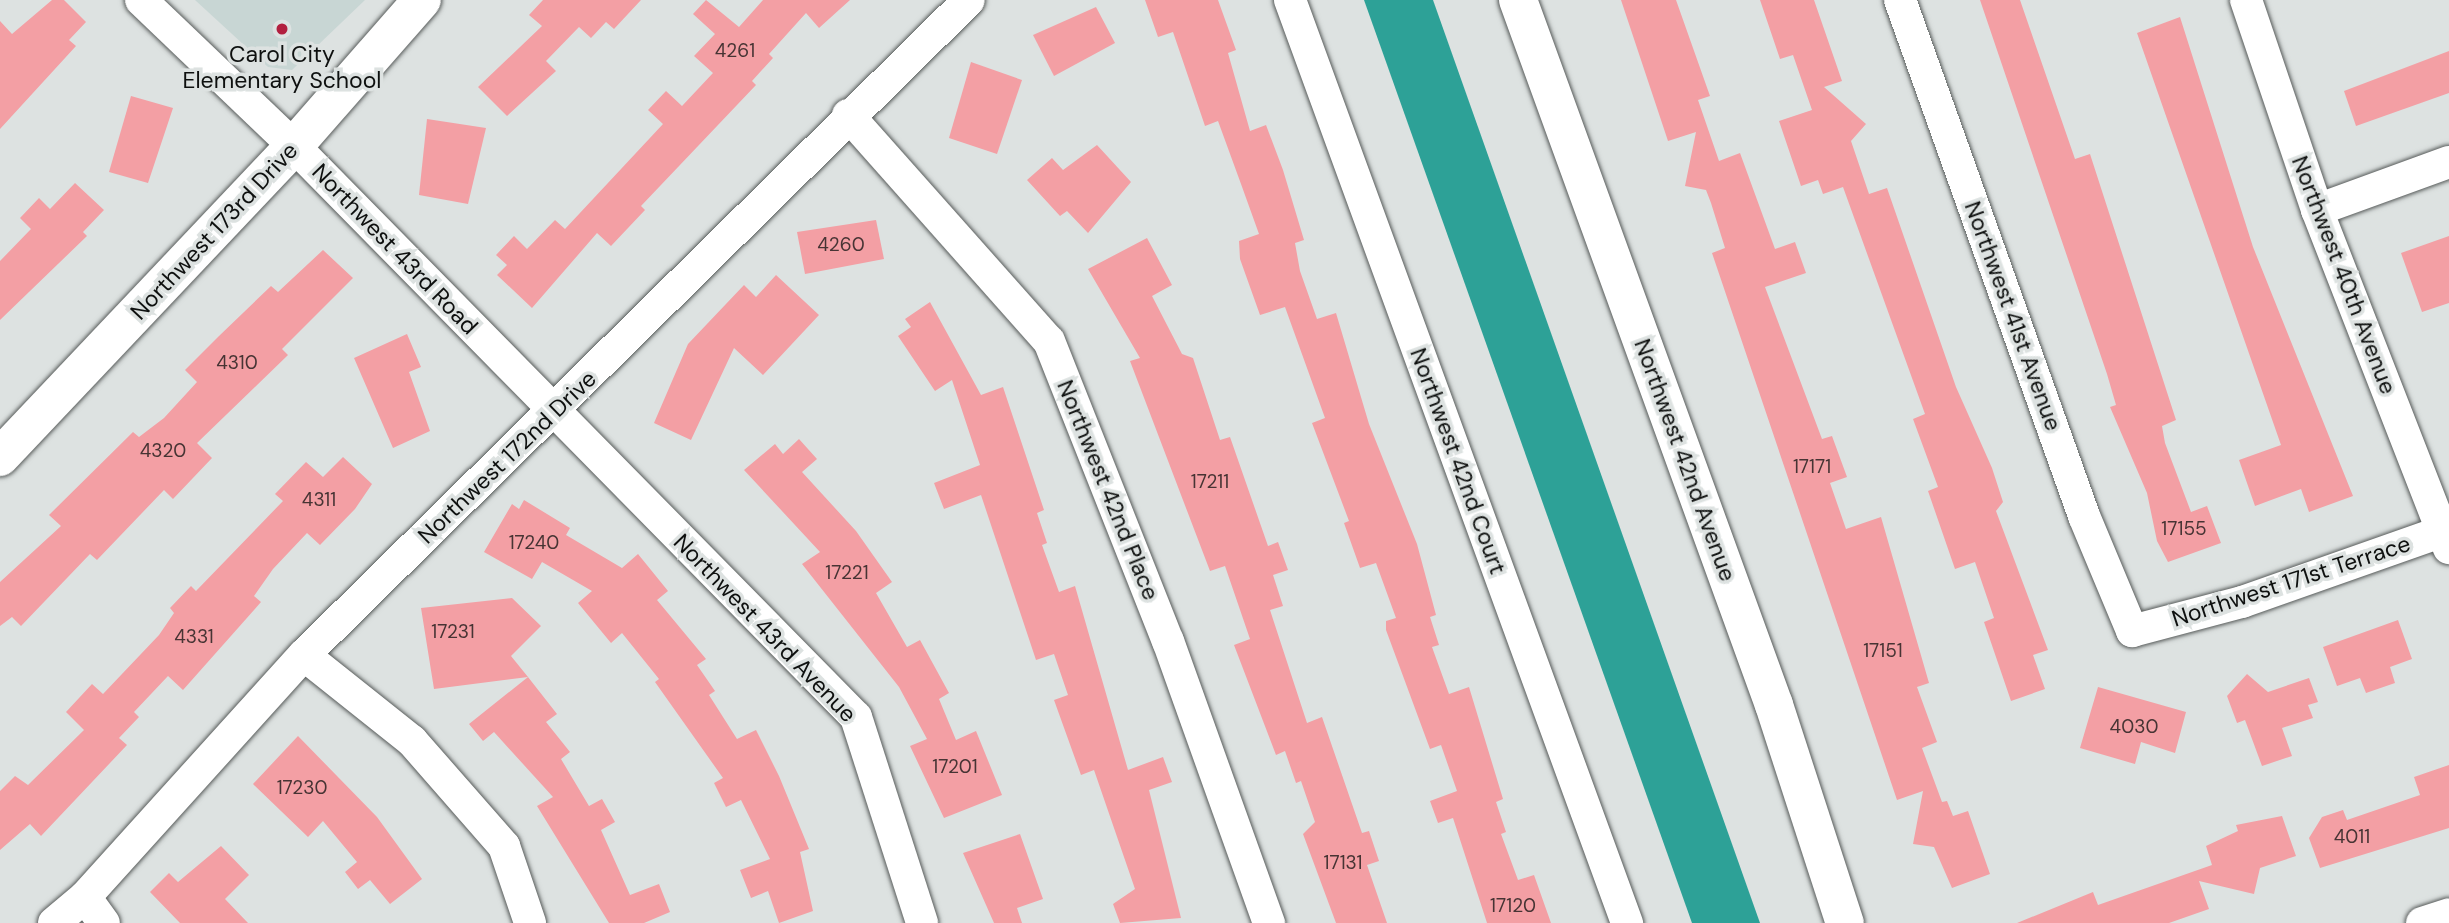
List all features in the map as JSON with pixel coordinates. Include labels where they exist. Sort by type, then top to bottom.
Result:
[{"type":"street","name":"Northwest 43rd Road","points":[[141,0],[295,146],[554,412]]},
{"type":"street","name":"Northwest 173rd Drive","points":[[0,457],[295,146],[422,0]]},
{"type":"street","name":"Northwest 172nd Drive","points":[[54,923],[85,897],[304,655],[554,412],[848,115],[969,0]]},
{"type":"street","name":"Northwest 42nd Court","points":[[1290,0],[1627,923]]},
{"type":"street","name":"Northwest 42nd Avenue","points":[[1518,0],[1774,705],[1845,923]]},
{"type":"street","name":"Northwest 41st Avenue","points":[[1900,0],[2084,516],[2132,631]]},
{"type":"street","name":"Northwest 40th Avenue","points":[[2246,0],[2317,210],[2447,536]]},
{"type":"street","name":"Northwest 42nd Place","points":[[848,115],[1049,341],[1168,641],[1269,923]]},
{"type":"street","points":[[2317,210],[2449,162]]},
{"type":"street","name":"Northwest 43rd Avenue","points":[[554,412],[856,717],[922,923]]},
{"type":"street","name":"Northwest 171st Terrace","points":[[2132,631],[2242,602],[2447,536]]},
{"type":"street","points":[[304,655],[412,741],[504,846],[530,923]]},
{"type":"street","points":[[85,897],[104,923]]},
{"type":"street","points":[[2422,923],[2449,914]]},
{"type":"shaded area","name":"Carol City Elementary School","points":[[195,0],[365,0],[292,70],[268,67]]},
{"type":"water","points":[[1364,0],[1433,0],[1760,923],[1692,923]]},
{"type":"building","points":[[52,0],[64,0],[86,22],[69,40],[76,46],[0,129],[0,21],[12,34]]},
{"type":"building","points":[[543,0],[641,0],[614,29],[606,22],[591,38],[579,27],[546,61],[556,71],[507,116],[478,87],[542,26],[529,15]]},
{"type":"building","points":[[706,0],[739,27],[763,0],[850,0],[819,28],[806,13],[769,54],[773,58],[752,81],[756,85],[641,206],[645,210],[611,246],[597,233],[532,308],[497,275],[507,265],[496,255],[514,236],[527,249],[555,220],[565,229],[663,124],[648,110],[666,91],[682,106],[713,73],[694,56],[715,34],[693,14]]},
{"type":"building","points":[[1145,0],[1218,0],[1236,50],[1228,53],[1250,131],[1266,125],[1283,170],[1304,240],[1295,243],[1300,271],[1317,319],[1336,313],[1369,424],[1417,544],[1436,615],[1430,617],[1439,645],[1432,647],[1449,694],[1469,687],[1503,799],[1496,802],[1506,832],[1501,834],[1518,880],[1534,875],[1551,923],[1487,923],[1453,818],[1438,823],[1430,801],[1457,791],[1441,745],[1430,749],[1386,630],[1386,621],[1396,618],[1376,563],[1360,568],[1344,523],[1349,521],[1312,423],[1325,418],[1285,307],[1260,315],[1240,259],[1239,241],[1259,234],[1218,121],[1205,126],[1173,32],[1158,37]]},
{"type":"building","points":[[1621,0],[1676,0],[1710,96],[1698,100],[1719,161],[1740,153],[1775,249],[1795,242],[1806,273],[1765,287],[1822,439],[1832,436],[1847,477],[1830,483],[1846,529],[1881,517],[1929,683],[1917,687],[1937,742],[1922,748],[1942,802],[1947,801],[1953,816],[1968,811],[1990,874],[1952,888],[1934,847],[1913,844],[1923,791],[1897,800],[1712,253],[1725,248],[1711,203],[1706,190],[1685,186],[1696,132],[1668,141]]},
{"type":"building","points":[[1760,0],[1814,0],[1842,81],[1824,87],[1866,124],[1851,141],[1869,194],[1887,188],[1956,387],[1992,468],[2003,502],[1996,511],[2048,650],[2033,655],[2045,689],[2011,701],[1984,622],[1994,618],[1975,562],[1955,569],[1928,491],[1938,487],[1913,419],[1925,414],[1843,187],[1823,194],[1818,180],[1801,186],[1779,121],[1812,110],[1793,55],[1780,59]]},
{"type":"building","points":[[1980,0],[2020,0],[2075,159],[2090,154],[2176,420],[2162,426],[2165,443],[2191,512],[2207,506],[2221,543],[2168,562],[2157,541],[2147,493],[2110,407],[2116,405],[2107,374]]},
{"type":"building","points":[[1096,7],[1115,43],[1054,76],[1033,35]]},
{"type":"building","points":[[2180,17],[2253,247],[2353,496],[2309,512],[2301,489],[2255,506],[2239,460],[2281,445],[2137,33]]},
{"type":"building","points":[[2449,51],[2449,93],[2356,126],[2344,91]]},
{"type":"building","points":[[971,62],[1022,80],[997,154],[949,138]]},
{"type":"building","points":[[131,96],[173,108],[148,183],[109,172]]},
{"type":"building","points":[[427,119],[486,128],[468,204],[419,195]]},
{"type":"building","points":[[1097,145],[1131,182],[1088,233],[1067,211],[1060,216],[1027,180],[1052,158],[1063,170]]},
{"type":"building","points":[[75,183],[104,210],[83,232],[87,236],[0,320],[0,261],[31,229],[20,218],[39,198],[50,209]]},
{"type":"building","points":[[876,220],[884,259],[805,274],[797,232]]},
{"type":"building","points":[[2449,236],[2449,303],[2422,312],[2401,253]]},
{"type":"building","points":[[1147,238],[1172,285],[1152,296],[1182,354],[1193,358],[1220,440],[1230,437],[1268,546],[1278,542],[1288,570],[1273,575],[1283,606],[1270,610],[1307,723],[1322,717],[1362,833],[1369,831],[1379,861],[1367,865],[1387,923],[1336,923],[1303,834],[1315,822],[1301,781],[1296,783],[1285,751],[1276,755],[1234,645],[1250,639],[1225,566],[1210,571],[1130,361],[1140,358],[1088,269]]},
{"type":"building","points":[[323,250],[353,278],[282,349],[288,355],[197,443],[212,458],[173,499],[164,490],[97,560],[90,554],[21,626],[12,617],[0,626],[0,582],[61,526],[49,515],[133,432],[139,437],[164,418],[197,382],[185,370],[219,336],[271,286],[278,292]]},
{"type":"building","points":[[776,275],[819,315],[763,375],[734,348],[691,440],[654,423],[688,344],[744,285],[756,297]]},
{"type":"building","points":[[930,302],[981,395],[1003,387],[1044,510],[1037,513],[1047,543],[1042,545],[1059,592],[1075,586],[1128,770],[1163,757],[1172,782],[1149,790],[1181,918],[1120,923],[1113,904],[1135,889],[1094,770],[1081,775],[1054,700],[1068,695],[1054,654],[1036,660],[981,495],[944,509],[934,483],[980,465],[952,380],[935,391],[898,336],[911,327],[905,319]]},
{"type":"building","points":[[407,334],[421,367],[409,372],[430,431],[393,448],[354,358]]},
{"type":"building","points":[[799,439],[817,459],[802,472],[856,531],[892,582],[876,593],[907,647],[920,640],[949,693],[939,699],[956,740],[976,731],[1002,795],[944,818],[910,746],[927,739],[899,687],[802,564],[820,552],[744,470],[775,444],[783,454]]},
{"type":"building","points":[[343,457],[372,484],[355,509],[320,545],[307,533],[273,569],[254,596],[261,602],[183,690],[168,676],[134,712],[139,717],[119,738],[127,745],[41,836],[30,824],[0,850],[0,791],[15,776],[28,785],[84,730],[66,712],[92,684],[103,694],[159,635],[174,613],[170,608],[191,586],[196,591],[283,501],[275,494],[306,462],[323,477]]},
{"type":"building","points":[[524,500],[570,528],[566,535],[622,568],[638,554],[668,591],[657,600],[706,659],[697,665],[715,691],[709,695],[737,739],[756,730],[779,776],[809,849],[800,852],[813,911],[779,923],[768,891],[751,898],[740,870],[770,859],[741,800],[726,807],[714,783],[723,778],[655,682],[659,679],[622,633],[611,643],[578,603],[592,591],[542,562],[532,579],[484,552],[512,504],[519,509]]},
{"type":"building","points":[[512,598],[541,626],[511,656],[528,677],[434,689],[421,608]]},
{"type":"building","points":[[2398,620],[2412,659],[2390,667],[2395,683],[2366,693],[2360,678],[2337,686],[2323,647]]},
{"type":"building","points":[[2247,674],[2268,692],[2309,678],[2318,702],[2308,705],[2313,718],[2282,728],[2292,756],[2262,766],[2245,720],[2237,723],[2227,696]]},
{"type":"building","points":[[528,677],[557,714],[546,722],[570,752],[561,759],[589,806],[602,799],[615,822],[601,830],[630,895],[659,884],[670,912],[644,923],[609,923],[537,806],[553,797],[494,732],[483,741],[469,724]]},
{"type":"building","points":[[2098,687],[2186,712],[2175,753],[2141,742],[2135,764],[2080,748]]},
{"type":"building","points":[[298,736],[377,817],[422,879],[390,904],[370,880],[358,889],[345,872],[357,862],[323,821],[308,837],[253,784]]},
{"type":"building","points":[[2449,765],[2449,828],[2320,868],[2309,838],[2322,817],[2343,810],[2347,820],[2420,795],[2414,777]]},
{"type":"building","points":[[2282,816],[2296,856],[2260,868],[2254,894],[2199,881],[2209,909],[2169,923],[2017,923],[2093,892],[2098,905],[2212,865],[2206,846],[2238,831],[2236,825]]},
{"type":"building","points":[[1020,834],[1043,899],[1017,908],[1022,923],[994,923],[963,853]]},
{"type":"building","points":[[221,846],[249,875],[225,899],[248,923],[180,923],[150,892],[169,873],[178,882]]},
{"type":"place","name":"Carol City Elementary School","points":[[282,29]]}]
